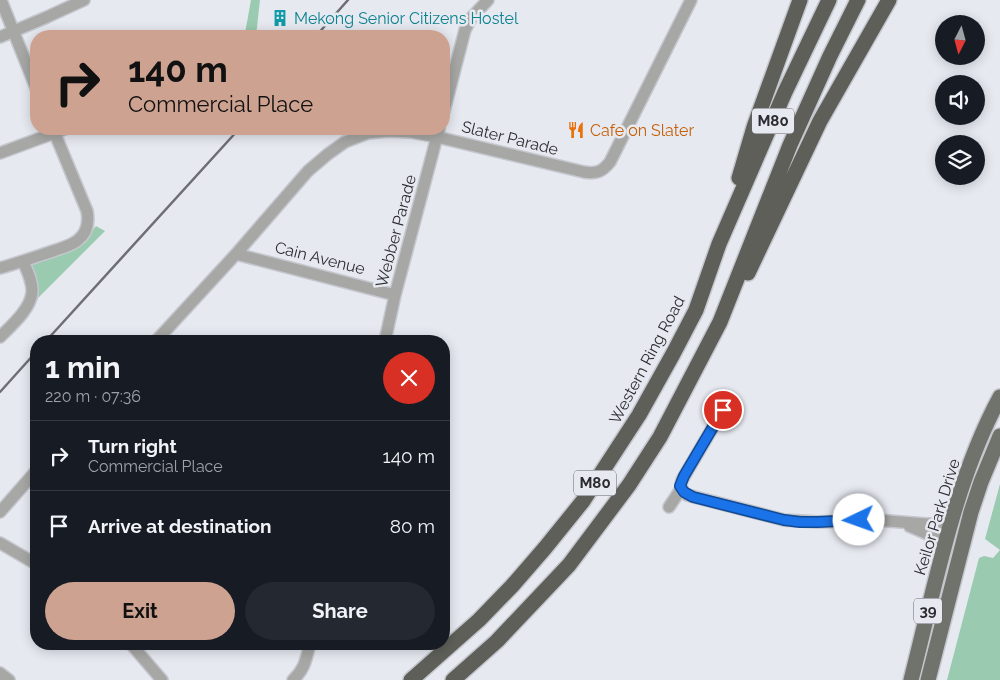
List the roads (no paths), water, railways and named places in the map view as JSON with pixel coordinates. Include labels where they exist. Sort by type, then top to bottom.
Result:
[{"type":"highway","points":[[719,244],[754,127],[800,0]]},
{"type":"highway","name":"Western Ring Road","points":[[450,646],[479,620],[512,586],[583,502],[639,415],[696,310],[719,244],[785,92],[829,0]]},
{"type":"highway","name":"M80","points":[[453,680],[497,641],[570,565],[629,485],[660,437],[720,322],[790,145],[830,56],[858,0]]},
{"type":"highway","points":[[720,322],[757,255],[820,122],[888,0]]},
{"type":"highway","points":[[450,641],[479,620]]},
{"type":"highway","points":[[398,680],[438,650]]},
{"type":"highway","name":"Western Ring Road","points":[[411,680],[445,650]]},
{"type":"main road","name":"Keilor Park Drive","points":[[911,680],[952,520],[972,460],[1000,397]]},
{"type":"main road","name":"Keilor Park Drive","points":[[928,680],[971,512],[1000,436]]},
{"type":"main road","points":[[946,542],[957,537],[963,542]]},
{"type":"street","points":[[1,0],[30,73]]},
{"type":"street","points":[[0,37],[84,0]]},
{"type":"street","points":[[450,88],[465,30],[472,18],[488,0]]},
{"type":"street","name":"Slater Parade","points":[[445,135],[579,171],[593,173],[600,171],[610,162],[691,0]]},
{"type":"street","points":[[0,153],[45,135]]},
{"type":"street","points":[[0,268],[70,245],[83,235],[88,224],[88,215],[60,135]]},
{"type":"street","name":"Slater Parade","points":[[162,335],[236,254],[308,171],[345,142],[363,135]]},
{"type":"street","name":"Webber Parade","points":[[386,335],[437,135]]},
{"type":"street","name":"Cain Avenue","points":[[236,254],[396,294]]},
{"type":"street","points":[[0,337],[26,308],[30,300],[32,286],[23,261]]},
{"type":"street","points":[[669,507],[681,489],[684,476],[723,410]]},
{"type":"street","points":[[0,512],[30,478]]},
{"type":"street","points":[[681,489],[687,495],[693,497],[784,520],[809,522],[876,520],[934,524],[952,520]]},
{"type":"street","points":[[900,523],[946,542]]},
{"type":"street","points":[[0,543],[30,560]]},
{"type":"street","points":[[136,650],[162,680]]},
{"type":"street","points":[[293,680],[303,669],[308,650]]},
{"type":"street","points":[[0,673],[9,680]]},
{"type":"railway","points":[[321,30],[348,0]]},
{"type":"railway","points":[[51,335],[234,135]]},
{"type":"railway","points":[[0,392],[30,359]]},
{"type":"place","name":"Mekong Senior Citizens Hostel","points":[[280,18]]},
{"type":"place","name":"Cafe on Slater","points":[[576,130]]}]
